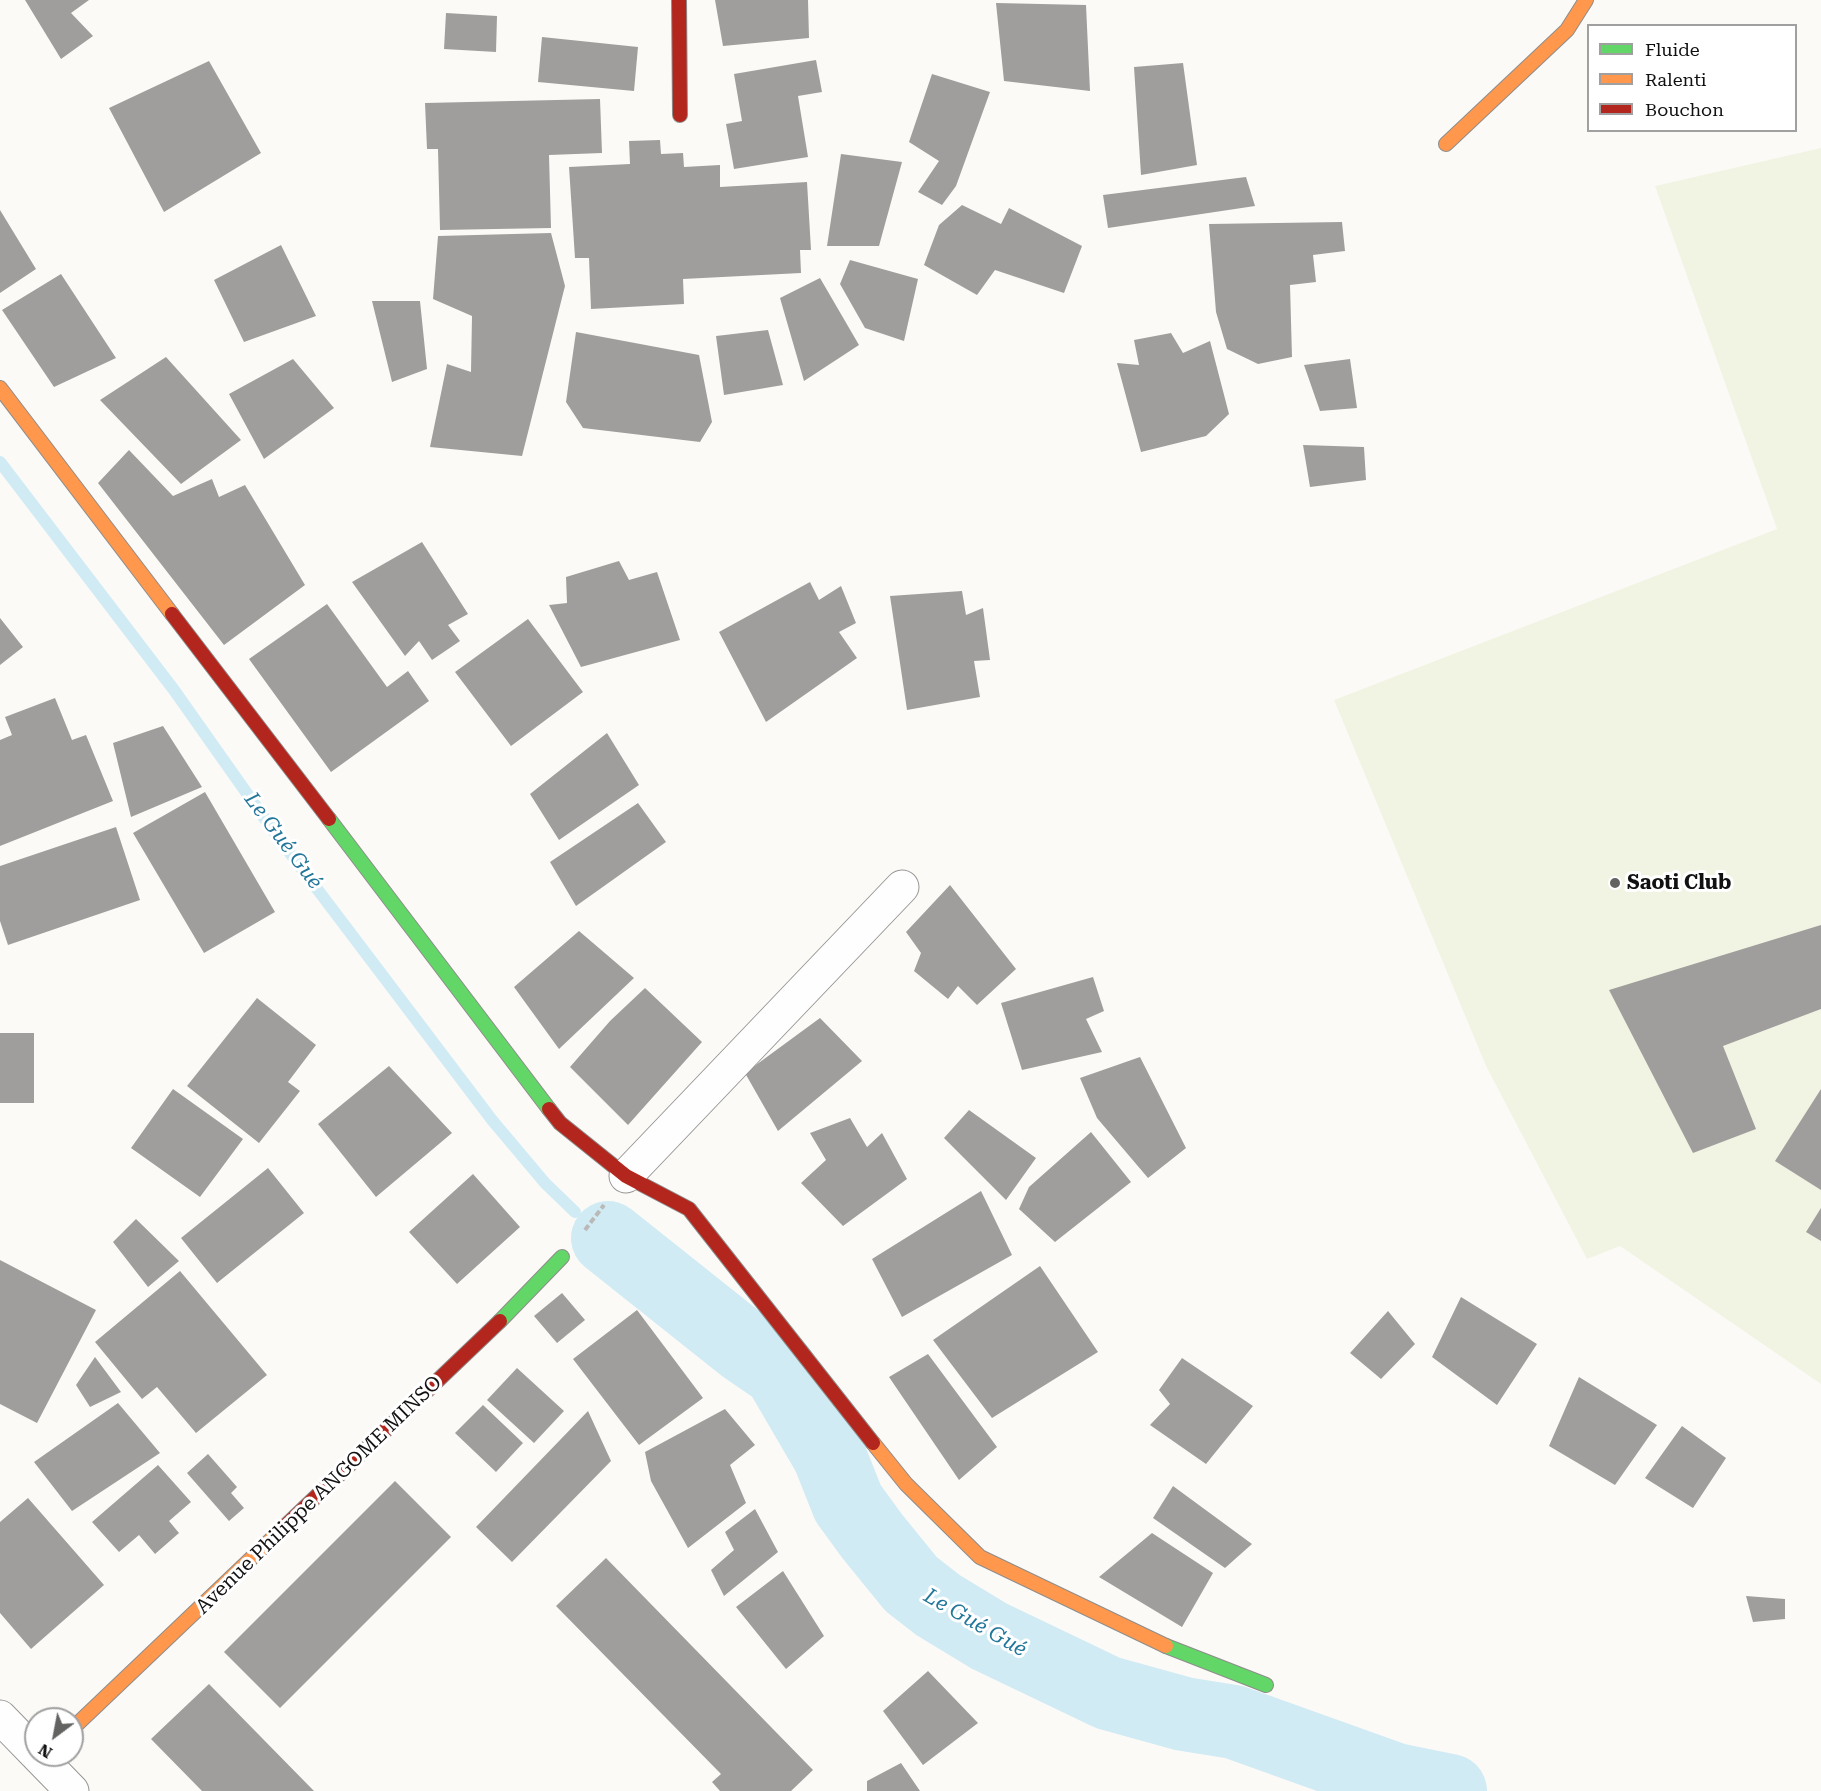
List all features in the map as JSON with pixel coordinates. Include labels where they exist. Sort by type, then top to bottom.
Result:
[{"type":"street","points":[[679,0],[680,115]]},
{"type":"street","points":[[1446,144],[1567,30],[1586,0]]},
{"type":"street","points":[[0,388],[560,1123],[626,1176],[689,1209],[906,1484],[980,1557],[1148,1639],[1266,1685]]},
{"type":"street","points":[[626,1176],[902,887]]},
{"type":"street","name":"Avenue Philippe ANGOME MINSO","points":[[84,1718],[489,1332],[562,1257]]},
{"type":"street","points":[[0,1717],[24,1740]]},
{"type":"street","points":[[51,1767],[72,1791]]},
{"type":"path","points":[[562,1257],[626,1176]]},
{"type":"green space","name":"Saoti Club","points":[[1821,148],[1821,1384],[1620,1246],[1587,1259],[1486,1066],[1334,700],[1777,529],[1655,186]]},
{"type":"building","points":[[25,0],[89,0],[71,13],[93,36],[61,59]]},
{"type":"building","points":[[715,0],[808,0],[809,38],[723,46]]},
{"type":"building","points":[[996,3],[1086,5],[1090,91],[1004,81]]},
{"type":"building","points":[[446,13],[497,16],[496,52],[444,49]]},
{"type":"building","points":[[542,37],[638,47],[634,91],[538,82]]},
{"type":"building","points":[[816,60],[822,92],[798,96],[808,157],[734,169],[726,124],[742,121],[734,74]]},
{"type":"building","points":[[209,61],[261,153],[164,212],[109,108]]},
{"type":"building","points":[[1183,63],[1197,165],[1141,175],[1134,67]]},
{"type":"building","points":[[932,74],[990,92],[956,186],[942,205],[918,192],[939,161],[909,142]]},
{"type":"building","points":[[600,99],[602,153],[549,155],[551,228],[440,230],[438,149],[427,149],[425,103]]},
{"type":"building","points":[[660,140],[661,154],[683,153],[684,167],[720,165],[720,187],[807,182],[811,250],[800,250],[801,273],[683,279],[684,304],[591,309],[589,258],[575,258],[569,167],[630,164],[629,141]]},
{"type":"building","points":[[841,154],[902,162],[879,246],[827,246]]},
{"type":"building","points":[[1246,177],[1255,206],[1108,228],[1103,195]]},
{"type":"building","points":[[962,205],[1001,224],[1009,208],[1082,246],[1064,293],[995,270],[977,295],[924,265],[939,225]]},
{"type":"building","points":[[0,210],[36,269],[0,293]]},
{"type":"building","points":[[1342,222],[1345,251],[1313,255],[1316,282],[1290,285],[1292,357],[1258,364],[1227,349],[1216,312],[1209,224]]},
{"type":"building","points":[[551,233],[565,286],[522,456],[430,447],[447,364],[471,372],[472,316],[433,299],[438,236]]},
{"type":"building","points":[[281,245],[316,316],[244,342],[214,280]]},
{"type":"building","points":[[850,260],[918,279],[904,341],[865,328],[840,284]]},
{"type":"building","points":[[61,274],[116,358],[54,387],[2,310]]},
{"type":"building","points":[[820,278],[859,345],[804,381],[780,298]]},
{"type":"building","points":[[372,301],[420,301],[427,369],[392,382]]},
{"type":"building","points":[[768,330],[783,385],[724,395],[716,336]]},
{"type":"building","points":[[576,332],[699,355],[712,422],[700,442],[583,428],[566,402]]},
{"type":"building","points":[[1171,333],[1183,353],[1210,341],[1229,414],[1206,436],[1141,452],[1117,363],[1139,365],[1134,340]]},
{"type":"building","points":[[166,357],[241,440],[181,484],[100,400]]},
{"type":"building","points":[[293,359],[334,408],[264,459],[229,394]]},
{"type":"building","points":[[1350,359],[1357,408],[1320,411],[1304,365]]},
{"type":"building","points":[[1303,445],[1364,447],[1366,480],[1310,487]]},
{"type":"building","points":[[129,450],[173,496],[212,479],[219,497],[245,485],[305,585],[224,645],[98,483]]},
{"type":"building","points":[[422,542],[468,614],[448,625],[460,641],[432,660],[419,641],[405,656],[352,582]]},
{"type":"building","points":[[619,561],[629,580],[657,572],[680,640],[581,667],[549,605],[567,603],[566,577]]},
{"type":"building","points":[[810,582],[819,600],[841,586],[856,623],[839,632],[857,658],[766,722],[719,632]]},
{"type":"building","points":[[962,591],[966,615],[983,608],[990,660],[974,661],[980,697],[907,710],[890,596]]},
{"type":"building","points":[[327,604],[387,687],[408,671],[429,701],[331,772],[249,659]]},
{"type":"building","points":[[0,618],[23,647],[0,665]]},
{"type":"building","points":[[528,619],[583,692],[511,746],[455,672]]},
{"type":"building","points":[[55,698],[72,740],[86,735],[113,801],[0,846],[0,740],[12,735],[5,717]]},
{"type":"building","points":[[163,726],[202,787],[131,817],[113,743]]},
{"type":"building","points":[[607,733],[639,785],[559,840],[530,794]]},
{"type":"building","points":[[205,792],[275,912],[204,953],[133,833]]},
{"type":"building","points":[[638,803],[666,842],[576,906],[550,862]]},
{"type":"building","points":[[116,827],[140,900],[8,945],[0,921],[0,866]]},
{"type":"building","points":[[950,885],[1016,969],[977,1005],[958,986],[948,999],[914,971],[921,953],[906,932]]},
{"type":"building","points":[[1821,925],[1821,1009],[1723,1046],[1756,1129],[1693,1153],[1609,990]]},
{"type":"building","points":[[579,931],[634,978],[559,1049],[514,987]]},
{"type":"building","points":[[1093,977],[1104,1011],[1086,1019],[1102,1052],[1022,1070],[1001,1003]]},
{"type":"building","points":[[645,988],[702,1042],[628,1125],[570,1067],[610,1021]]},
{"type":"building","points":[[257,998],[316,1045],[288,1082],[300,1091],[259,1143],[187,1086]]},
{"type":"building","points":[[820,1018],[862,1061],[778,1131],[745,1073]]},
{"type":"building","points":[[0,1033],[34,1033],[34,1103],[0,1103]]},
{"type":"building","points":[[1140,1057],[1186,1148],[1148,1178],[1097,1118],[1080,1078]]},
{"type":"building","points":[[389,1066],[452,1133],[376,1197],[318,1124]]},
{"type":"building","points":[[173,1089],[243,1139],[200,1197],[131,1148]]},
{"type":"building","points":[[1821,1089],[1821,1190],[1775,1161]]},
{"type":"building","points":[[969,1110],[1036,1158],[1006,1200],[944,1138]]},
{"type":"building","points":[[850,1118],[867,1147],[882,1133],[907,1179],[843,1226],[801,1183],[826,1160],[810,1133]]},
{"type":"building","points":[[1091,1132],[1131,1182],[1055,1242],[1019,1209],[1029,1187]]},
{"type":"building","points":[[268,1168],[304,1213],[217,1283],[181,1238]]},
{"type":"building","points":[[473,1174],[520,1227],[457,1284],[409,1232]]},
{"type":"building","points":[[981,1191],[1012,1255],[902,1317],[872,1259]]},
{"type":"building","points":[[1821,1208],[1821,1241],[1806,1232]]},
{"type":"building","points":[[136,1219],[179,1261],[148,1287],[113,1242]]},
{"type":"building","points":[[0,1260],[96,1310],[37,1423],[0,1404]]},
{"type":"building","points":[[1040,1266],[1098,1352],[992,1418],[933,1340]]},
{"type":"building","points":[[180,1271],[267,1375],[196,1433],[157,1387],[142,1399],[95,1342]]},
{"type":"building","points":[[562,1293],[585,1320],[557,1343],[534,1316]]},
{"type":"building","points":[[1461,1297],[1537,1344],[1497,1405],[1432,1357]]},
{"type":"building","points":[[637,1310],[703,1398],[639,1445],[573,1359]]},
{"type":"building","points":[[1388,1311],[1415,1344],[1381,1379],[1350,1353]]},
{"type":"building","points":[[928,1354],[997,1447],[959,1480],[889,1377]]},
{"type":"building","points":[[95,1357],[121,1392],[90,1407],[76,1385]]},
{"type":"building","points":[[1182,1358],[1253,1406],[1206,1464],[1150,1425],[1170,1404],[1159,1390]]},
{"type":"building","points":[[517,1368],[564,1411],[534,1443],[487,1400]]},
{"type":"building","points":[[1579,1377],[1657,1425],[1615,1485],[1549,1446]]},
{"type":"building","points":[[118,1403],[160,1453],[72,1511],[34,1462]]},
{"type":"building","points":[[483,1405],[523,1443],[496,1472],[455,1433]]},
{"type":"building","points":[[725,1409],[755,1445],[730,1465],[746,1503],[688,1548],[651,1481],[645,1452]]},
{"type":"building","points":[[588,1411],[611,1461],[512,1562],[476,1527]]},
{"type":"building","points":[[1682,1426],[1726,1458],[1693,1508],[1645,1478]]},
{"type":"building","points":[[208,1454],[237,1487],[231,1493],[244,1508],[229,1521],[187,1473]]},
{"type":"building","points":[[158,1465],[191,1502],[169,1521],[179,1533],[155,1554],[139,1535],[119,1552],[92,1522]]},
{"type":"building","points":[[395,1481],[451,1537],[280,1708],[224,1652]]},
{"type":"building","points":[[1173,1486],[1252,1544],[1225,1568],[1153,1518]]},
{"type":"building","points":[[28,1498],[104,1585],[31,1649],[0,1613],[0,1522]]},
{"type":"building","points":[[755,1509],[778,1552],[724,1596],[711,1570],[734,1550],[725,1532]]},
{"type":"building","points":[[1152,1533],[1213,1573],[1182,1627],[1099,1577]]},
{"type":"building","points":[[606,1558],[813,1770],[791,1791],[720,1791],[712,1782],[721,1774],[556,1606]]},
{"type":"building","points":[[783,1571],[824,1636],[786,1669],[736,1607]]},
{"type":"building","points":[[1746,1596],[1785,1599],[1785,1619],[1753,1622]]},
{"type":"building","points":[[928,1671],[978,1723],[923,1765],[883,1711]]},
{"type":"building","points":[[209,1684],[314,1791],[202,1791],[151,1739]]},
{"type":"building","points":[[901,1763],[920,1791],[867,1791],[867,1781]]},
{"type":"waterway","name":"Le Gué Gué","points":[[0,462],[174,690],[277,836],[492,1120],[545,1183],[575,1212]]},
{"type":"waterway","name":"Le Gué Gué","points":[[608,1238],[745,1347],[780,1371],[829,1455],[848,1503],[911,1584],[938,1605],[989,1636],[1108,1693],[1184,1714],[1234,1722],[1396,1780],[1450,1791]]},
{"type":"traffic: fast","points":[[329,819],[549,1109]]},
{"type":"traffic: fast","points":[[500,1321],[562,1257]]},
{"type":"traffic: fast","points":[[1166,1646],[1266,1685]]},
{"type":"traffic: slow","points":[[1446,144],[1567,30],[1586,0]]},
{"type":"traffic: slow","points":[[0,388],[172,614]]},
{"type":"traffic: slow","points":[[873,1443],[906,1484],[980,1557],[1166,1646]]},
{"type":"traffic: slow","points":[[84,1718],[279,1532]]},
{"type":"traffic: jam","points":[[679,0],[680,115]]},
{"type":"traffic: jam","points":[[172,614],[329,819]]},
{"type":"traffic: jam","points":[[549,1109],[560,1123],[626,1176],[689,1209],[873,1443]]},
{"type":"traffic: jam","points":[[279,1532],[500,1321]]},
{"type":"place","name":"Saoti Club","points":[[1615,883]]}]
